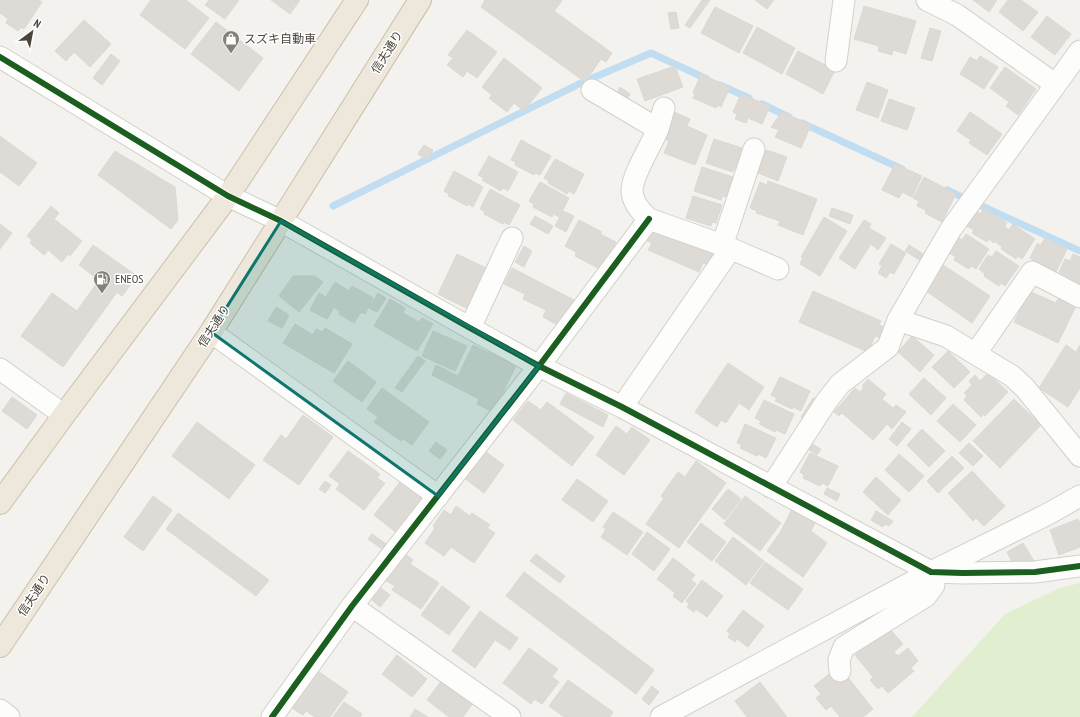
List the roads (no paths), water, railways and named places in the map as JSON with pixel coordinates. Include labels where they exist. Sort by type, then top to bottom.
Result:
[{"type":"highway","points":[[0,503],[228,196],[357,0]]},
{"type":"highway","name":"信夫通り","points":[[0,646],[211,332],[420,0]]},
{"type":"street","points":[[836,61],[844,0]]},
{"type":"street","points":[[927,0],[957,15],[1055,84]]},
{"type":"street","points":[[771,487],[826,402],[840,384],[888,347],[898,320],[951,229],[1080,51]]},
{"type":"street","points":[[0,57],[228,196],[281,221],[539,366],[622,407],[931,572],[1035,572],[1080,566]]},
{"type":"street","points":[[592,90],[658,129]]},
{"type":"street","points":[[664,108],[658,129],[635,177],[632,189],[633,196],[643,214],[649,219],[726,246],[778,269]]},
{"type":"street","points":[[622,407],[727,254],[724,240],[754,150]]},
{"type":"street","points":[[274,717],[352,606],[539,366],[649,219]]},
{"type":"street","points":[[470,328],[512,238]]},
{"type":"street","points":[[976,353],[1032,272],[1080,297]]},
{"type":"street","points":[[898,320],[946,336],[1012,376],[1026,388],[1080,456]]},
{"type":"street","points":[[211,332],[438,496]]},
{"type":"street","points":[[0,369],[64,415]]},
{"type":"street","points":[[661,717],[931,572],[1048,514],[1080,496]]},
{"type":"street","points":[[840,672],[840,660],[844,647],[926,596],[934,585],[931,572]]},
{"type":"street","points":[[352,606],[510,717]]},
{"type":"street","points":[[0,710],[9,717]]},
{"type":"waterway","points":[[333,206],[581,83],[651,53],[707,79]]},
{"type":"waterway","points":[[720,85],[749,98]]},
{"type":"waterway","points":[[762,104],[789,117]]},
{"type":"waterway","points":[[802,123],[902,169]]},
{"type":"waterway","points":[[947,190],[1080,251]]},
{"type":"place","name":"スズキ自動車","points":[[231,54]]},
{"type":"place","name":"ENEOS","points":[[102,294]]}]
